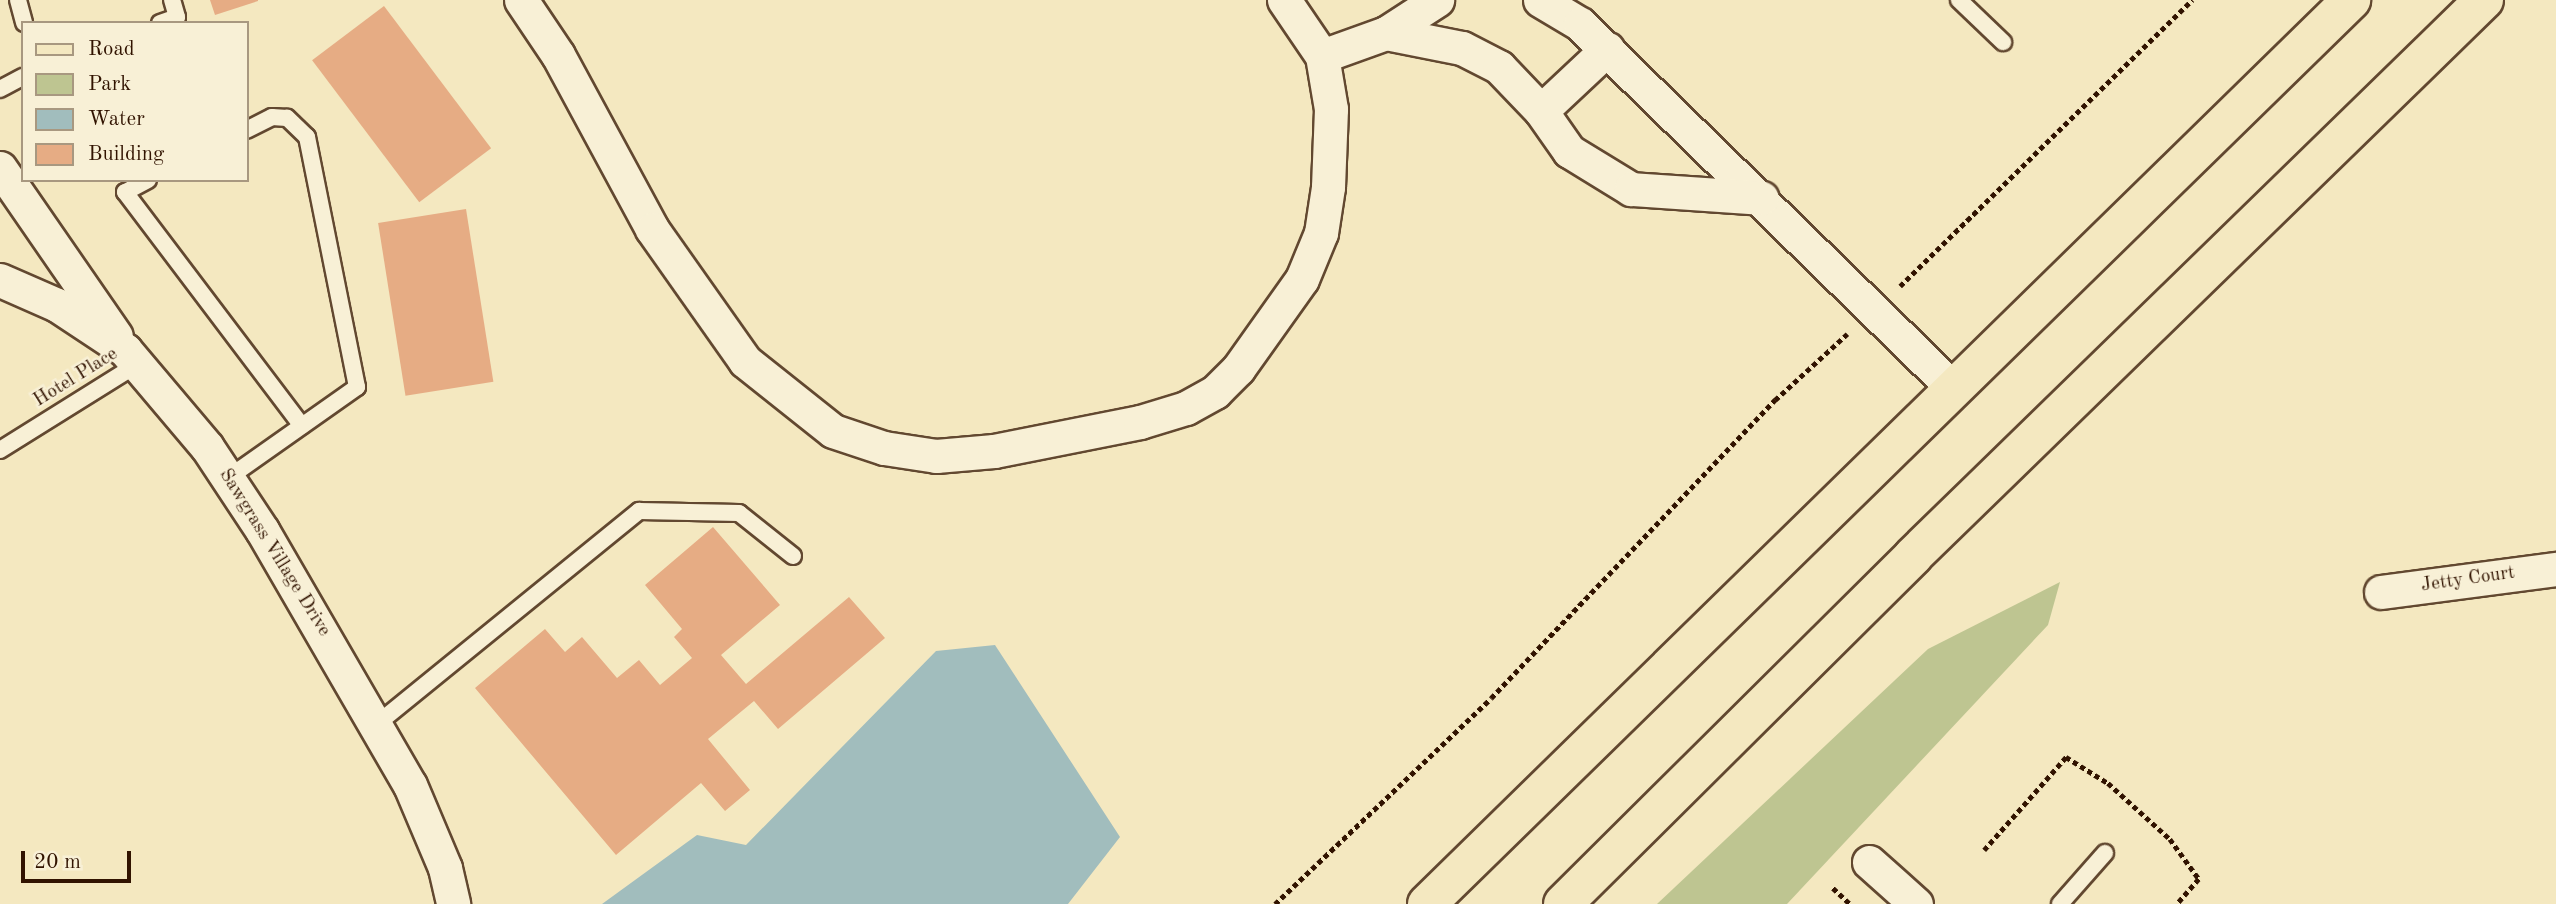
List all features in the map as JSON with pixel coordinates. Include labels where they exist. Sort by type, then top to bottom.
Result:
[{"type":"main road","points":[[1427,904],[1952,387],[2351,0]]},
{"type":"main road","points":[[1563,904],[1921,547],[2484,0]]},
{"type":"street","points":[[521,0],[558,55],[652,229],[745,361],[833,431],[884,448],[936,456],[994,451],[1140,422],[1185,408],[1214,392],[1238,369],[1302,279],[1321,233],[1328,187],[1331,108],[1322,56],[1284,0]]},
{"type":"street","points":[[1322,56],[1385,33],[1437,0]]},
{"type":"street","points":[[1540,0],[1580,24],[1762,198],[1952,387]]},
{"type":"street","points":[[1385,33],[1462,48],[1499,68],[1541,111],[1569,152],[1631,189],[1762,198]]},
{"type":"street","points":[[1541,111],[1606,49]]},
{"type":"street","points":[[0,168],[132,357]]},
{"type":"street","name":"Sawgrass Village Drive","points":[[0,280],[57,305],[132,357],[228,478],[377,724],[410,785],[445,868],[453,904]]},
{"type":"street","name":"Jetty Court","points":[[2381,592],[2556,569]]},
{"type":"street","points":[[1869,862],[1916,904]]},
{"type":"lane","points":[[18,0],[23,21]]},
{"type":"lane","points":[[165,21],[177,16],[172,0]]},
{"type":"lane","points":[[1959,0],[2003,42]]},
{"type":"lane","points":[[0,89],[21,78]]},
{"type":"lane","points":[[228,478],[358,387],[307,137],[287,118],[272,117],[248,129]]},
{"type":"lane","points":[[144,182],[125,192],[302,426]]},
{"type":"lane","name":"Hotel Place","points":[[0,450],[132,357]]},
{"type":"lane","points":[[377,724],[639,511],[738,513],[793,556]]},
{"type":"lane","points":[[2060,904],[2105,853]]},
{"type":"path","points":[[1275,904],[1491,698],[1775,400],[1874,309],[2192,0]]},
{"type":"path","points":[[1984,850],[2066,757],[2108,783],[2170,839],[2199,879],[2177,904]]},
{"type":"path","points":[[1833,888],[1850,904]]},
{"type":"green space","points":[[2060,582],[2048,625],[1787,904],[1657,904],[1928,649]]},
{"type":"water","points":[[995,645],[1120,837],[1068,904],[602,904],[697,835],[746,845],[936,651]]},
{"type":"building","points":[[210,0],[258,0],[258,1],[215,15]]},
{"type":"building","points":[[384,6],[491,148],[419,202],[312,60]]},
{"type":"building","points":[[466,209],[493,382],[405,396],[378,223]]},
{"type":"building","points":[[713,527],[780,605],[721,655],[746,684],[849,597],[885,638],[778,729],[754,701],[708,739],[750,790],[725,811],[701,783],[616,855],[475,688],[545,629],[565,652],[582,637],[617,678],[639,660],[660,685],[692,658],[674,637],[682,629],[645,585]]}]
